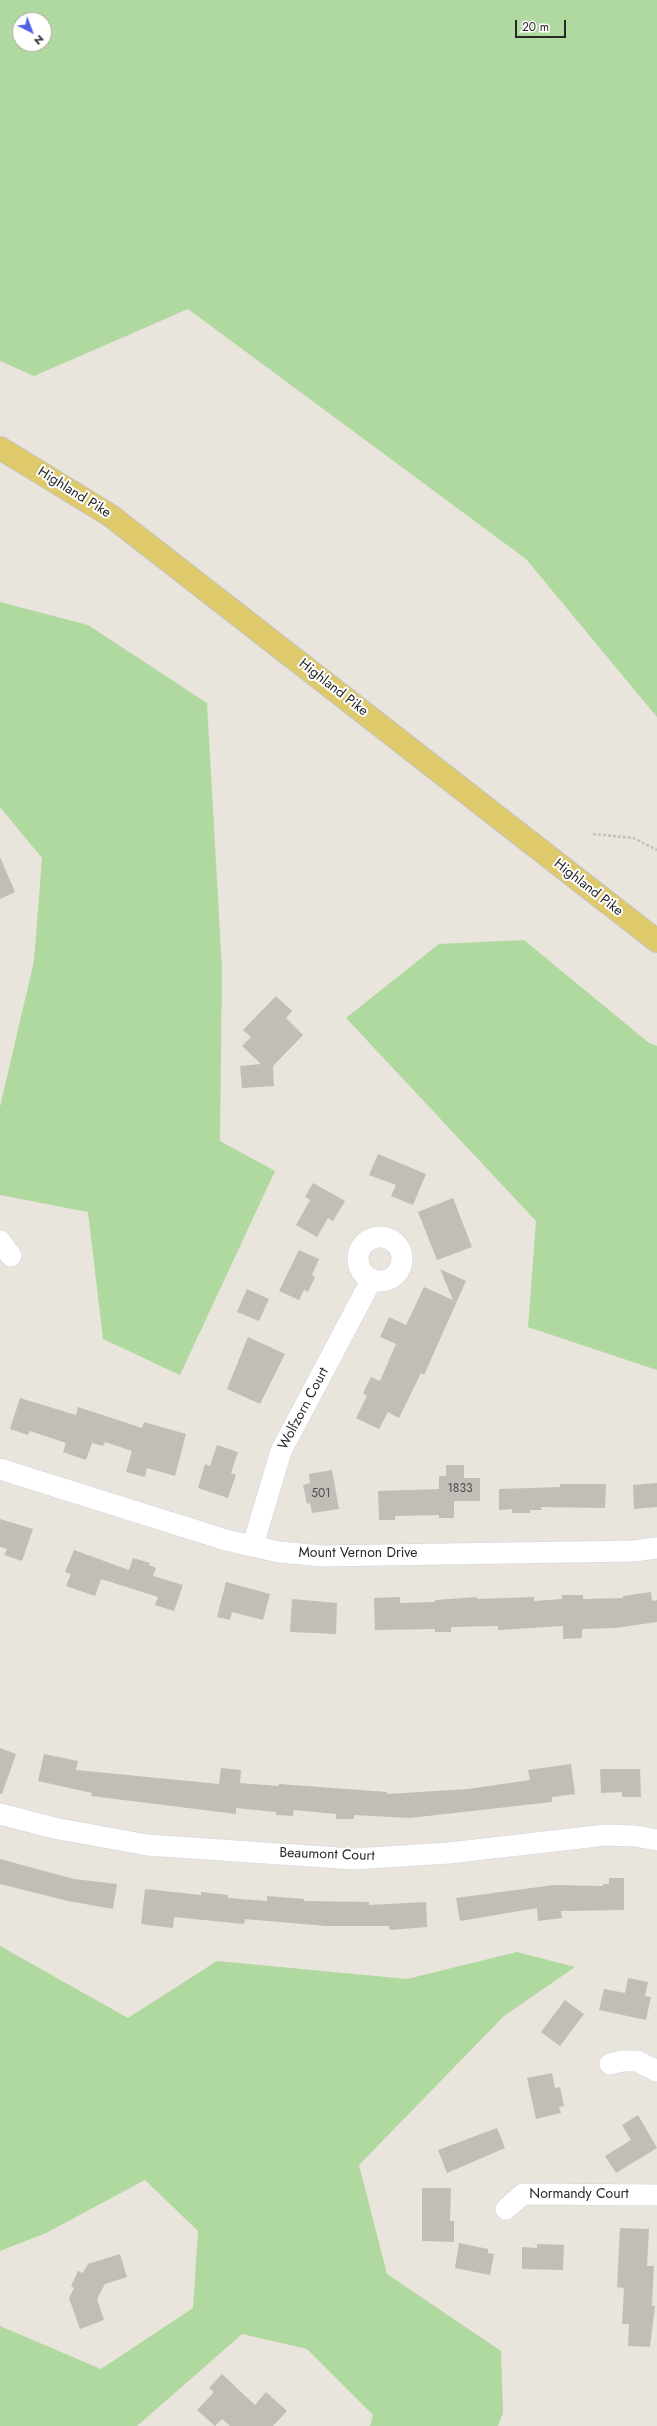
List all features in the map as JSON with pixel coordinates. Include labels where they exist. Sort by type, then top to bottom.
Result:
[{"type":"main road","name":"Highland Pike","points":[[0,448],[117,520],[657,941]]},
{"type":"street","name":"Wolfzorn Court","points":[[253,1545],[281,1451],[372,1280]]},
{"type":"street","name":"Mount Vernon Drive","points":[[0,1469],[226,1540],[279,1552],[322,1556],[634,1550],[657,1548]]},
{"type":"street","name":"Beaumont Court","points":[[0,1814],[54,1828],[147,1845],[354,1859],[449,1853],[606,1835],[657,1840]]},
{"type":"street","points":[[610,2064],[622,2061],[637,2061],[657,2071]]},
{"type":"street","name":"Normandy Court","points":[[506,2210],[523,2194],[657,2195]]},
{"type":"path","points":[[593,834],[634,838],[657,850]]},
{"type":"green space","points":[[0,0],[657,0],[657,717],[526,559],[188,309],[34,376],[0,361]]},
{"type":"green space","points":[[0,602],[88,625],[207,703],[222,970],[220,1141],[275,1171],[180,1375],[103,1339],[88,1212],[0,1195],[0,1107],[34,961],[42,858],[0,807]]},
{"type":"green space","points":[[524,940],[649,1043],[657,1046],[657,1370],[528,1327],[536,1221],[346,1018],[439,944]]},
{"type":"green space","points":[[0,1946],[128,2018],[217,1961],[407,1979],[517,1952],[575,1967],[504,2016],[359,2165],[387,2274],[501,2351],[503,2413],[498,2426],[370,2426],[373,2415],[307,2349],[242,2334],[137,2426],[0,2426],[0,2326],[101,2369],[193,2308],[198,2231],[145,2180],[46,2233],[0,2251]]},
{"type":"building","points":[[0,857],[15,892],[0,899]]},
{"type":"building","points":[[276,996],[292,1011],[286,1018],[303,1035],[273,1066],[274,1086],[242,1088],[240,1066],[261,1064],[242,1046],[251,1037],[243,1030]]},
{"type":"building","points":[[378,1154],[426,1174],[413,1205],[391,1196],[396,1185],[369,1175]]},
{"type":"building","points":[[313,1183],[345,1201],[333,1221],[328,1218],[317,1237],[296,1225],[310,1200],[305,1197]]},
{"type":"building","points":[[453,1198],[472,1247],[437,1260],[418,1212]]},
{"type":"building","points":[[299,1250],[319,1259],[312,1275],[315,1277],[308,1292],[304,1290],[299,1300],[279,1291]]},
{"type":"building","points":[[440,1269],[466,1281],[424,1375],[421,1373],[399,1418],[388,1412],[379,1429],[356,1418],[367,1396],[363,1393],[371,1377],[380,1381],[396,1344],[380,1337],[389,1317],[406,1325],[424,1287],[453,1300]]},
{"type":"building","points":[[247,1289],[269,1299],[259,1321],[237,1312]]},
{"type":"building","points":[[248,1337],[285,1354],[260,1404],[227,1389]]},
{"type":"building","points":[[20,1398],[76,1415],[78,1407],[142,1428],[144,1422],[186,1434],[175,1476],[147,1468],[145,1477],[126,1472],[132,1451],[105,1442],[103,1446],[92,1443],[86,1460],[63,1452],[66,1443],[30,1431],[28,1435],[10,1429]]},
{"type":"building","points":[[217,1445],[238,1452],[231,1473],[236,1475],[228,1498],[198,1488],[205,1464],[210,1466]]},
{"type":"building","points":[[446,1465],[464,1465],[464,1478],[480,1478],[480,1501],[454,1501],[454,1518],[439,1518],[439,1515],[395,1516],[395,1520],[379,1520],[378,1491],[439,1489],[439,1476],[446,1476]]},
{"type":"building","points":[[332,1470],[339,1509],[312,1513],[310,1503],[307,1504],[303,1485],[310,1483],[309,1474]]},
{"type":"building","points":[[657,1483],[657,1507],[634,1509],[633,1485]]},
{"type":"building","points":[[560,1484],[606,1484],[605,1508],[541,1507],[542,1510],[530,1510],[530,1513],[512,1513],[512,1509],[499,1510],[499,1489],[560,1487]]},
{"type":"building","points":[[0,1519],[33,1529],[22,1561],[4,1555],[7,1549],[0,1547]]},
{"type":"building","points":[[74,1550],[129,1570],[133,1558],[150,1563],[149,1565],[156,1568],[153,1576],[183,1585],[174,1611],[155,1605],[158,1597],[101,1579],[95,1596],[66,1586],[71,1574],[65,1572]]},
{"type":"building","points":[[226,1582],[270,1594],[263,1620],[232,1612],[230,1620],[217,1617]]},
{"type":"building","points":[[651,1592],[652,1601],[657,1600],[657,1622],[615,1628],[582,1629],[582,1638],[563,1639],[563,1626],[498,1630],[498,1626],[451,1627],[451,1632],[435,1632],[435,1629],[375,1630],[374,1598],[400,1597],[400,1603],[435,1602],[435,1600],[477,1597],[477,1599],[534,1597],[534,1601],[562,1599],[562,1595],[583,1595],[583,1599],[623,1598],[623,1596]]},
{"type":"building","points":[[292,1599],[337,1603],[336,1634],[290,1632]]},
{"type":"building","points":[[0,1748],[16,1754],[2,1794],[0,1794]]},
{"type":"building","points":[[44,1754],[78,1761],[76,1770],[219,1784],[221,1768],[241,1770],[240,1783],[279,1786],[279,1784],[387,1792],[387,1794],[468,1789],[530,1780],[528,1770],[571,1764],[575,1794],[552,1797],[552,1802],[410,1818],[354,1815],[354,1819],[336,1819],[336,1814],[294,1810],[293,1816],[276,1815],[276,1812],[236,1808],[236,1814],[91,1796],[92,1793],[38,1781]]},
{"type":"building","points":[[600,1769],[640,1769],[641,1797],[622,1797],[622,1792],[601,1793]]},
{"type":"building","points":[[0,1859],[74,1879],[117,1884],[113,1909],[68,1901],[0,1884]]},
{"type":"building","points":[[609,1878],[624,1878],[624,1910],[561,1911],[562,1918],[538,1921],[537,1908],[460,1921],[456,1898],[554,1885],[603,1886],[603,1884],[609,1884]]},
{"type":"building","points":[[145,1889],[201,1895],[201,1892],[228,1895],[228,1898],[267,1901],[267,1896],[304,1899],[304,1901],[369,1902],[369,1905],[426,1902],[427,1927],[390,1930],[389,1926],[326,1926],[245,1919],[244,1924],[174,1917],[173,1928],[141,1924]]},
{"type":"building","points":[[628,1978],[648,1982],[645,1996],[651,1997],[646,2020],[599,2010],[604,1989],[625,1993]]},
{"type":"building","points":[[565,2000],[584,2014],[560,2046],[541,2032]]},
{"type":"building","points":[[552,2073],[555,2088],[560,2087],[564,2106],[559,2107],[561,2113],[536,2119],[527,2078]]},
{"type":"building","points":[[638,2115],[657,2148],[616,2173],[605,2156],[631,2140],[622,2125]]},
{"type":"building","points":[[497,2128],[505,2148],[447,2173],[438,2150]]},
{"type":"building","points":[[422,2188],[451,2188],[450,2221],[454,2221],[454,2242],[422,2241]]},
{"type":"building","points":[[620,2228],[649,2229],[647,2266],[654,2266],[652,2306],[655,2306],[650,2347],[628,2346],[629,2324],[622,2324],[624,2288],[617,2287]]},
{"type":"building","points":[[459,2243],[488,2249],[488,2253],[494,2254],[490,2275],[455,2268]]},
{"type":"building","points":[[537,2244],[564,2245],[563,2270],[522,2269],[522,2247],[537,2248]]},
{"type":"building","points":[[120,2254],[127,2277],[105,2284],[97,2299],[104,2320],[80,2329],[69,2298],[74,2288],[71,2286],[78,2271],[83,2273],[88,2264]]},
{"type":"building","points":[[222,2374],[255,2405],[266,2392],[287,2411],[273,2426],[230,2426],[222,2419],[215,2426],[197,2410],[214,2392],[209,2388]]}]
